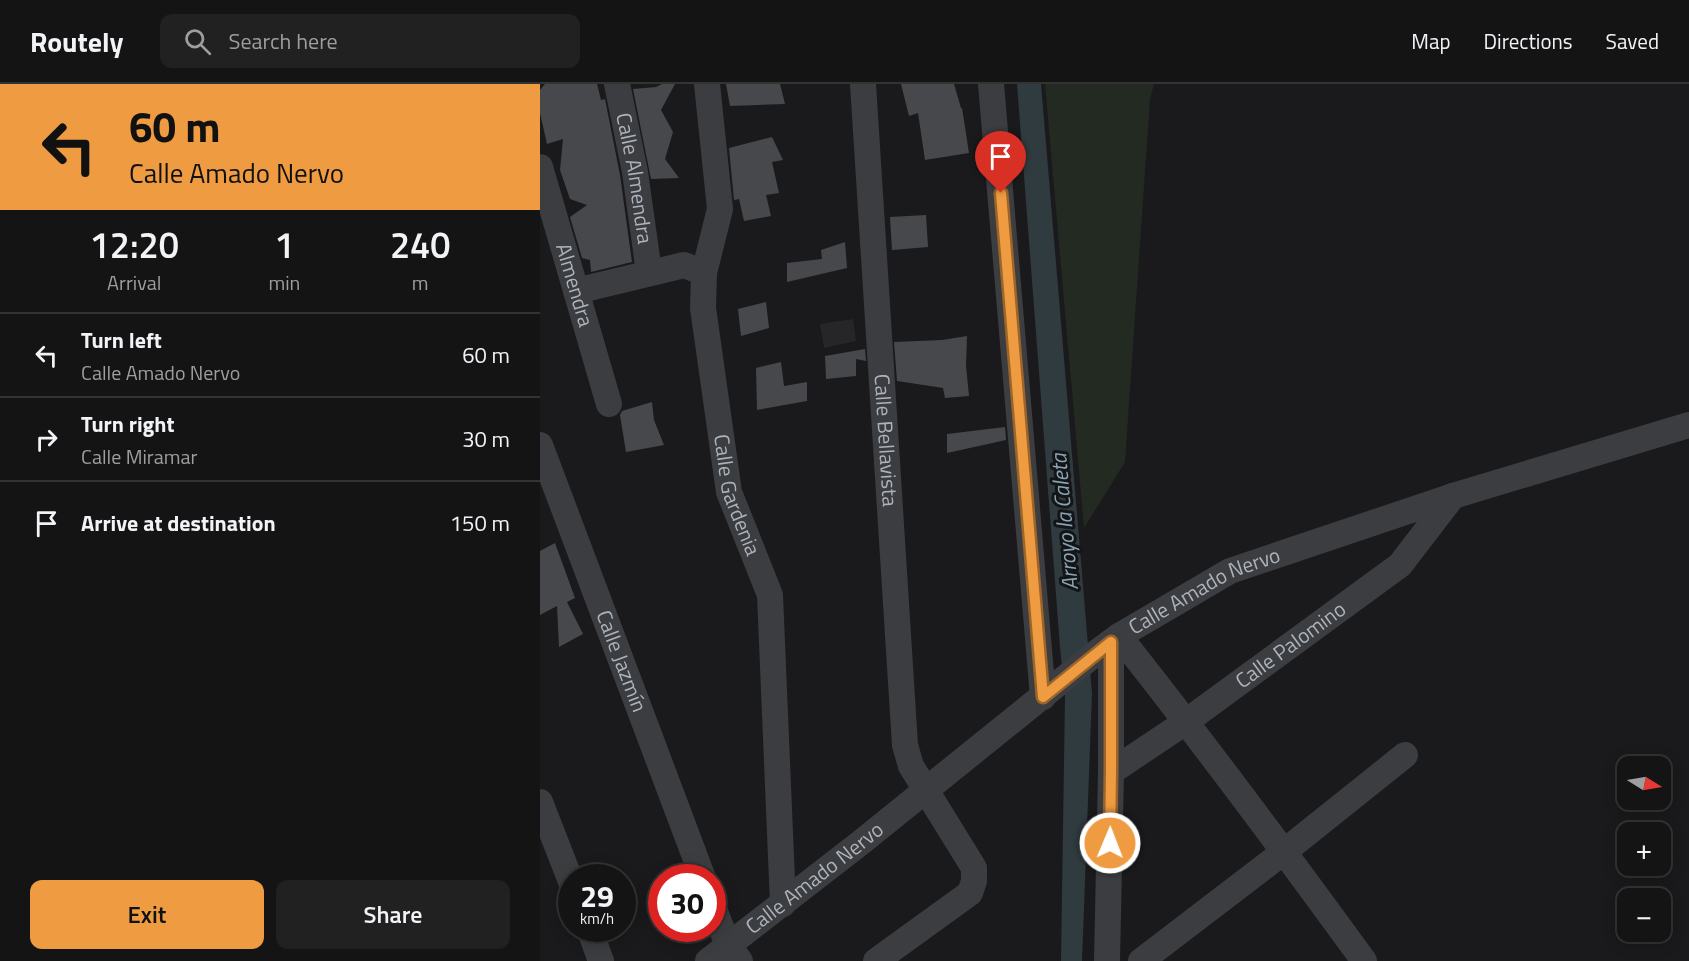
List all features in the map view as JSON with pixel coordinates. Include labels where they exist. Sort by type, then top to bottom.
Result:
[{"type":"street","name":"Calle Almendra","points":[[617,84],[635,172],[649,272]]},
{"type":"street","name":"Calle Gardenia","points":[[707,84],[720,209],[704,273],[703,308],[729,492],[770,595],[783,904]]},
{"type":"street","name":"Calle Bellavista","points":[[863,84],[905,745],[911,766],[974,868],[974,881],[970,893],[876,961]]},
{"type":"street","points":[[991,84],[1052,690]]},
{"type":"street","name":"Almendra","points":[[540,167],[609,404]]},
{"type":"street","points":[[576,291],[684,265],[704,273]]},
{"type":"street","name":"Calle Amado Nervo","points":[[708,961],[734,953],[783,904],[1109,644],[1230,571],[1453,496],[1689,425]]},
{"type":"street","name":"Calle Jazmín","points":[[540,445],[698,864]]},
{"type":"street","name":"Calle Palomino","points":[[1111,772],[1187,721],[1400,565],[1453,496]]},
{"type":"street","points":[[1109,644],[1187,721],[1364,961]]},
{"type":"street","points":[[1107,961],[1111,772],[1109,644]]},
{"type":"street","points":[[1141,961],[1285,851],[1405,755]]},
{"type":"street","points":[[540,802],[564,864]]},
{"type":"street","points":[[726,935],[734,953]]},
{"type":"street","points":[[594,942],[601,961]]},
{"type":"shaded area","points":[[1045,84],[1154,84],[1150,99],[1125,462],[1084,528]]},
{"type":"shaded area","points":[[853,319],[856,341],[824,348],[820,324]]},
{"type":"water","name":"Arroyo la Caleta","points":[[1017,84],[1041,84],[1092,693],[1082,961],[1061,961],[1065,696]]},
{"type":"building","points":[[545,84],[597,84],[601,100],[605,99],[620,175],[632,262],[591,272],[590,260],[582,258],[570,217],[587,205],[570,199],[560,170],[563,139],[547,144],[540,113],[540,90]]},
{"type":"building","points":[[662,84],[675,84],[661,110],[673,132],[665,159],[679,178],[651,179],[633,89],[656,87]]},
{"type":"building","points":[[726,84],[780,84],[785,104],[730,106]]},
{"type":"building","points":[[901,84],[954,84],[962,108],[969,153],[925,160],[918,113],[909,116]]},
{"type":"building","points":[[772,137],[783,160],[772,162],[779,193],[766,195],[771,216],[744,221],[739,199],[734,200],[729,148]]},
{"type":"building","points":[[926,215],[928,247],[892,250],[890,217]]},
{"type":"building","points":[[845,242],[847,268],[787,282],[787,263],[822,259],[821,250]]},
{"type":"building","points":[[766,302],[769,328],[741,336],[738,309]]},
{"type":"building","points":[[967,336],[966,366],[969,396],[945,398],[943,388],[897,381],[894,342],[942,340]]},
{"type":"building","points":[[865,349],[866,361],[856,359],[856,376],[826,379],[825,356]]},
{"type":"building","points":[[781,362],[784,386],[807,382],[807,401],[757,410],[756,368]]},
{"type":"building","points":[[652,402],[654,420],[664,445],[626,452],[620,415],[622,411]]},
{"type":"building","points":[[1005,427],[1006,440],[947,453],[947,434]]},
{"type":"building","points":[[555,543],[575,598],[567,602],[583,634],[559,647],[557,606],[540,615],[540,551]]},
{"type":"route","points":[[1001,193],[1043,697],[1111,642],[1110,843]]}]
